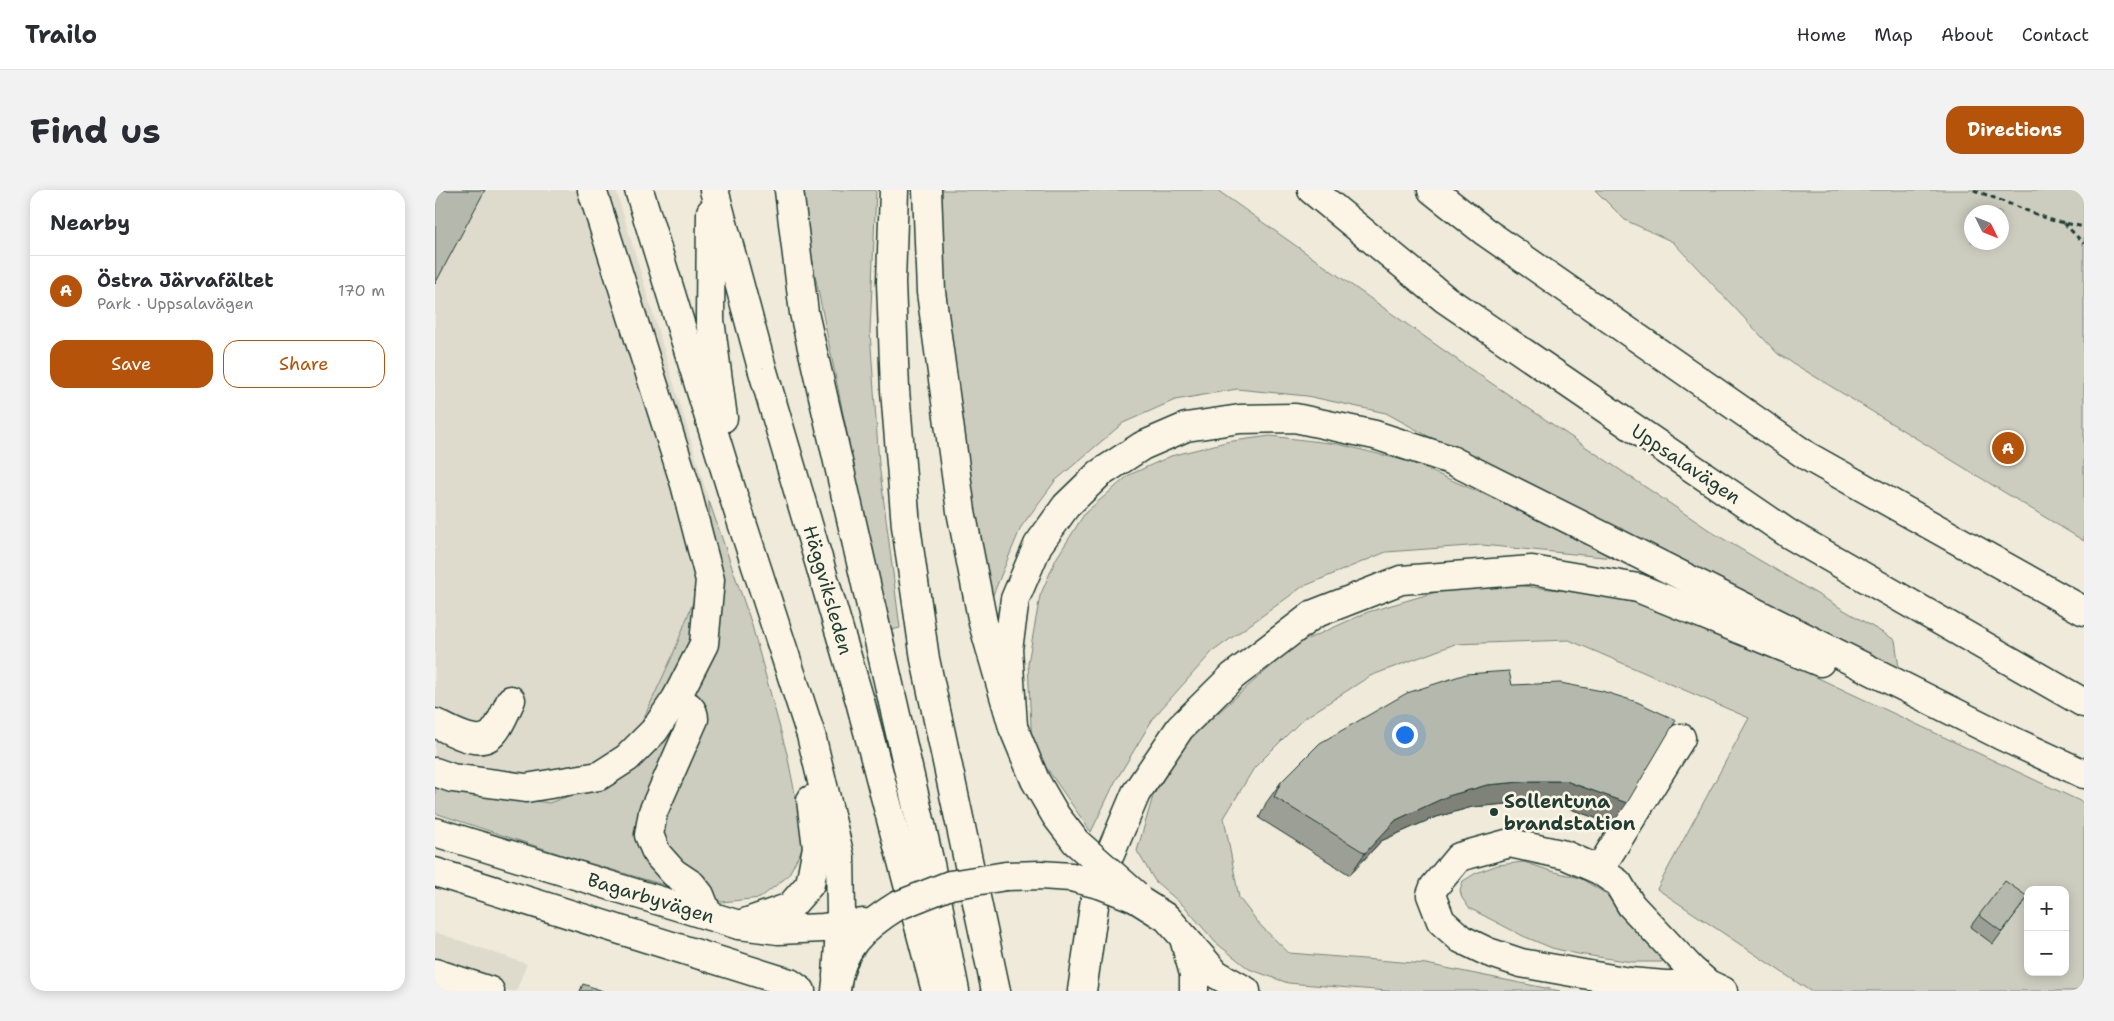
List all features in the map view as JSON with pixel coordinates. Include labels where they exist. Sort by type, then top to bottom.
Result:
[{"type":"main road","points":[[639,190],[811,735],[840,857],[840,925],[837,984]]},
{"type":"main road","points":[[713,190],[710,320],[733,492]]},
{"type":"main road","name":"Häggviksleden","points":[[713,190],[765,377],[860,701],[936,991]]},
{"type":"main road","points":[[789,190],[805,313],[930,864],[955,991]]},
{"type":"main road","points":[[894,190],[891,282],[894,380],[906,526],[925,659],[997,991]]},
{"type":"main road","points":[[927,190],[931,292],[961,511],[983,623],[1013,727],[1035,780],[1056,816],[1076,842],[1138,898],[1167,918],[1216,974],[1246,991]]},
{"type":"main road","name":"Uppsalavägen","points":[[1312,190],[1445,299],[1789,534],[2084,703]]},
{"type":"main road","points":[[1432,190],[1484,231],[1807,456],[2084,611]]},
{"type":"main road","points":[[435,772],[452,778],[526,788],[599,776],[627,758],[647,737],[676,699],[705,644],[710,580],[685,484],[587,194]]},
{"type":"main road","points":[[1013,727],[1008,648],[1015,599],[1038,545],[1066,506],[1099,474],[1142,446],[1186,427],[1240,419],[1295,418],[1375,436],[1451,460],[2002,736],[2084,774]]},
{"type":"main road","points":[[1082,991],[1097,885],[1136,792],[1180,728],[1233,676],[1314,614],[1401,580],[1533,570],[1638,588],[2002,736]]},
{"type":"main road","points":[[739,925],[790,907],[810,884],[817,847],[812,804],[772,615]]},
{"type":"main road","points":[[676,699],[690,706],[694,712],[694,719],[653,812],[649,835],[657,854],[674,873],[692,885],[700,895],[708,915]]},
{"type":"main road","points":[[435,723],[468,738],[482,739],[494,734],[511,700]]},
{"type":"main road","points":[[1599,870],[1681,738]]},
{"type":"main road","name":"Bagarbyvägen","points":[[435,832],[739,925],[778,930],[872,922]]},
{"type":"main road","points":[[1510,843],[1565,855],[1599,870],[1618,883],[1631,905],[1692,970],[1716,988],[1629,982],[1521,963],[1488,952],[1461,939],[1441,921],[1431,895],[1434,888],[1459,857],[1510,843]]},
{"type":"main road","name":"Bagarbyvägen","points":[[435,872],[790,983],[801,991]]},
{"type":"main road","points":[[837,984],[849,946],[872,922],[897,906],[949,885],[1006,876],[1040,875],[1071,877],[1102,885],[1138,898]]},
{"type":"main road","points":[[1184,938],[1194,974],[1194,991]]},
{"type":"main road","points":[[987,945],[1006,991]]},
{"type":"main road","points":[[435,973],[489,991]]},
{"type":"path","points":[[1974,190],[2051,220],[2084,227]]},
{"type":"path","points":[[2063,223],[2084,244]]},
{"type":"shaded area","points":[[435,190],[616,190],[709,501],[710,558],[672,657],[634,739],[593,787],[549,803],[473,792],[435,780]]},
{"type":"shaded area","points":[[801,190],[876,190],[870,332],[879,464],[900,628],[887,631],[815,275]]},
{"type":"shaded area","points":[[939,190],[1217,190],[1466,366],[1715,534],[1895,640],[1900,675],[1628,546],[1386,413],[1307,396],[1237,389],[1175,400],[1123,423],[1055,481],[1021,527],[990,602],[972,508],[941,276]]},
{"type":"shaded area","points":[[1595,190],[2084,190],[2084,541],[1778,354],[1673,242],[1625,220]]},
{"type":"shaded area","points":[[1270,436],[1338,444],[1410,462],[1506,504],[1614,558],[1482,545],[1386,552],[1302,587],[1212,652],[1154,717],[1115,782],[1091,832],[1032,747],[1028,663],[1040,596],[1056,559],[1085,513],[1129,475],[1171,456],[1226,442]]},
{"type":"shaded area","points":[[709,501],[751,622],[787,754],[801,824],[803,847],[788,876],[760,898],[722,902],[575,859],[435,813],[435,780],[473,792],[549,803],[594,787],[634,739],[672,657],[710,558]]},
{"type":"shaded area","points":[[1514,585],[1611,596],[1697,621],[2084,803],[2084,991],[1810,991],[1657,889],[1749,718],[1569,640],[1455,644],[1370,676],[1303,719],[1254,768],[1224,818],[1239,898],[1261,926],[1289,953],[1426,964],[1560,991],[1388,991],[1288,983],[1249,969],[1215,942],[1186,908],[1155,881],[1137,851],[1153,796],[1188,740],[1248,686],[1299,643],[1368,612],[1436,592]]},
{"type":"shaded area","points":[[1524,862],[1580,878],[1603,892],[1663,949],[1662,962],[1632,962],[1552,948],[1523,936],[1469,908],[1462,898],[1460,890],[1463,881],[1476,873],[1498,865]]},
{"type":"shaded area","points":[[435,932],[527,964],[516,991],[435,991]]},
{"type":"building","points":[[435,190],[485,190],[435,284]]},
{"type":"building","points":[[1509,671],[1512,685],[1560,683],[1602,691],[1637,702],[1676,720],[1627,803],[1566,781],[1532,781],[1487,785],[1448,796],[1396,820],[1365,853],[1274,797],[1281,782],[1320,743],[1407,693],[1466,674]]},
{"type":"building","points":[[2005,881],[2024,894],[2024,902],[2002,932],[1979,915]]},
{"type":"building","points":[[583,984],[603,991],[580,991]]},
{"type":"place","name":"Östra Järvafältet","points":[[2008,448]]},
{"type":"place","name":"Sollentuna brandstation","points":[[1494,812]]}]
